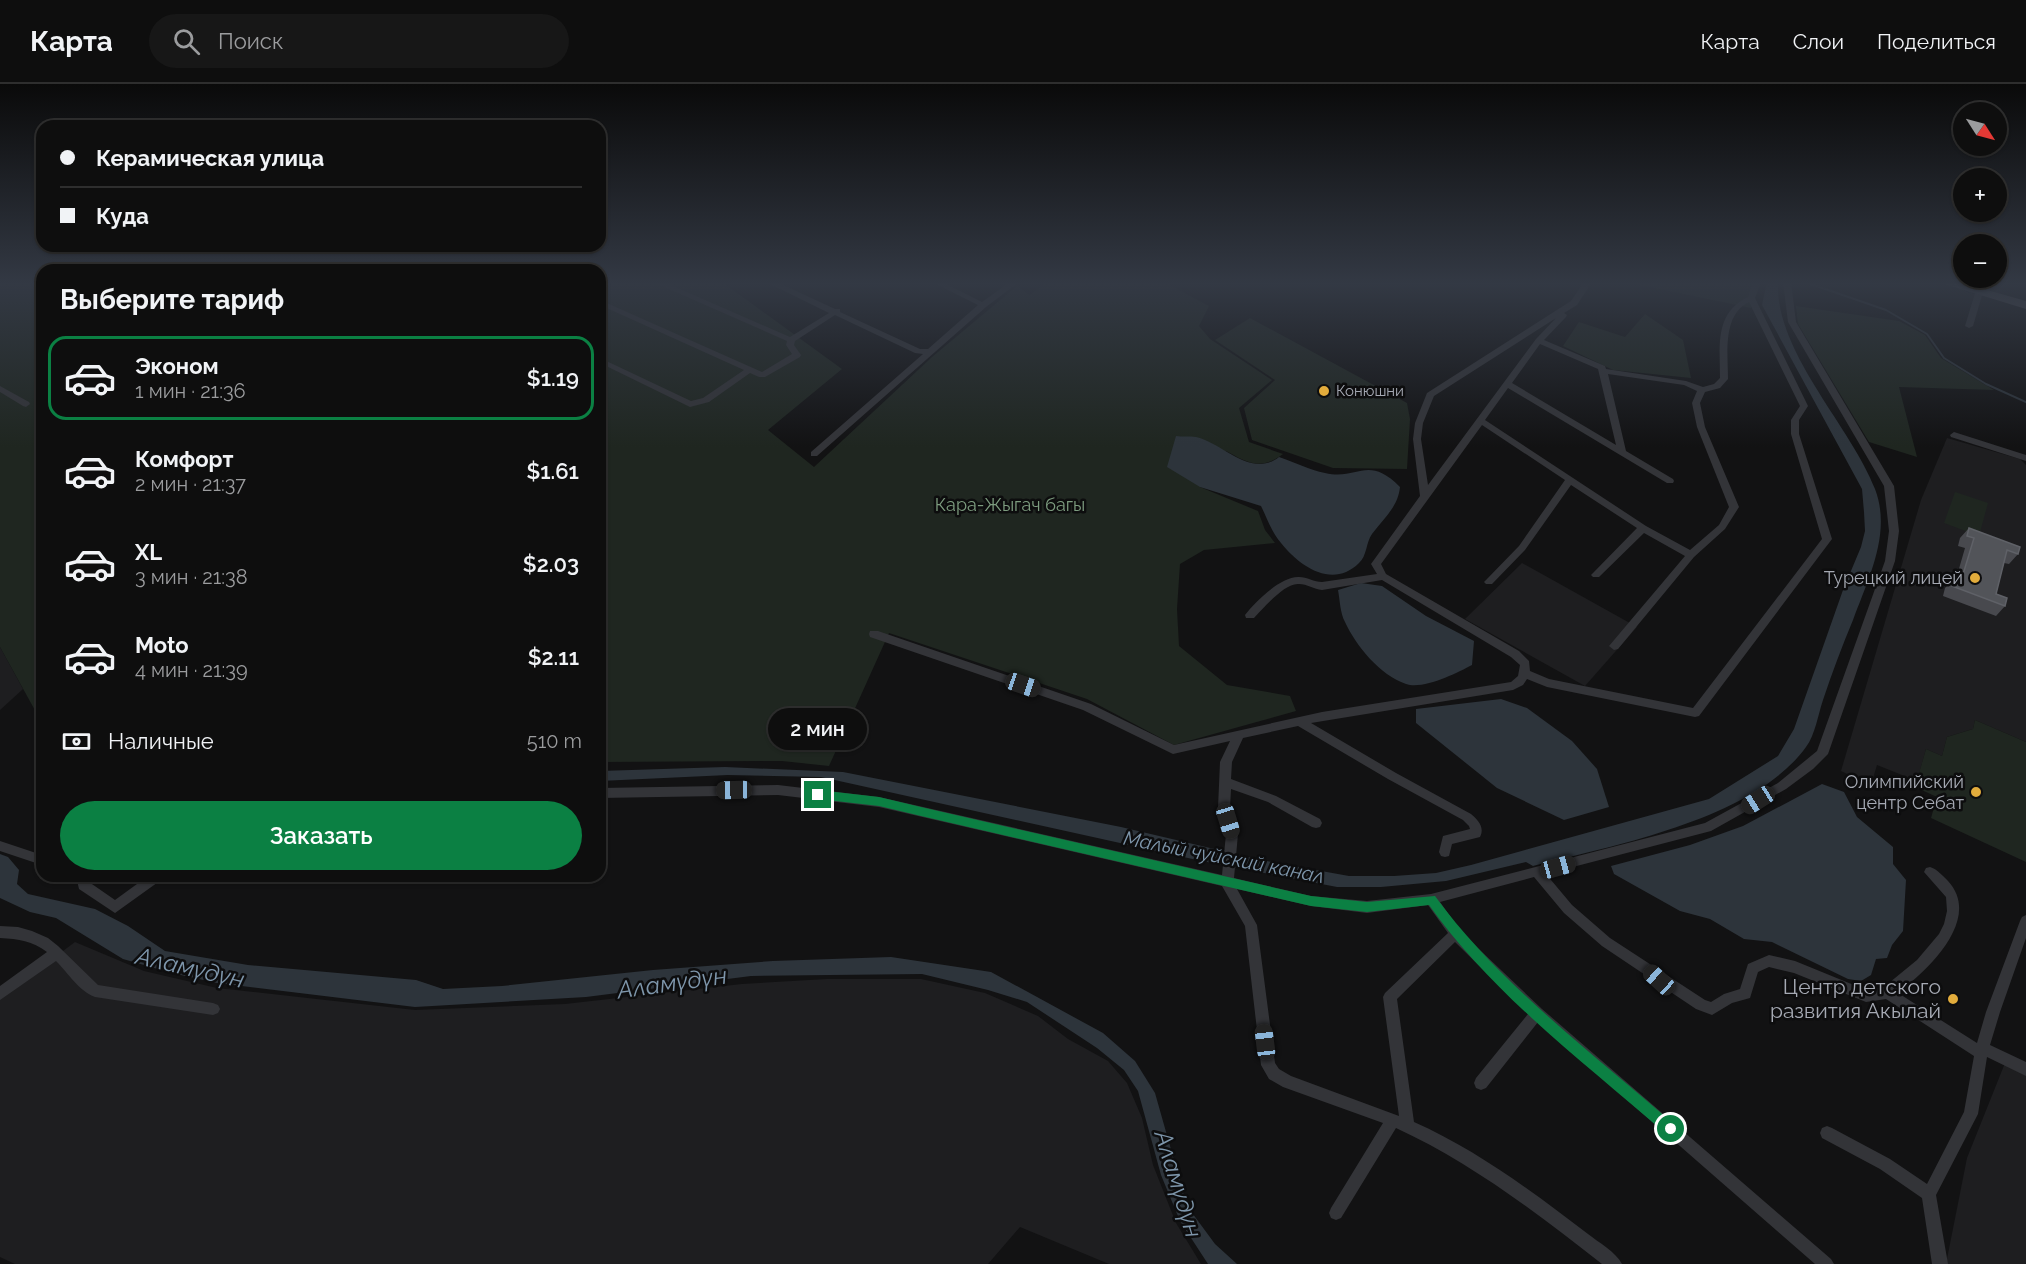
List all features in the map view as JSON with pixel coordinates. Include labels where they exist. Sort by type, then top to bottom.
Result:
[{"type":"street","points":[[677,337],[764,375],[797,354],[790,345],[791,340]]},
{"type":"street","points":[[784,337],[791,340]]},
{"type":"street","points":[[791,340],[796,337]]},
{"type":"street","points":[[890,337],[918,351],[930,352]]},
{"type":"street","points":[[814,454],[947,337]]},
{"type":"street","points":[[1425,496],[1418,439],[1419,423],[1430,395],[1521,337]]},
{"type":"street","points":[[874,634],[1087,707],[1173,750],[1299,722],[1456,693],[1513,686],[1522,681],[1525,673],[1525,664],[1515,654],[1383,576],[1376,564],[1543,337]]},
{"type":"street","points":[[1603,371],[1686,383],[1702,390],[1717,386],[1724,379],[1725,337]]},
{"type":"street","points":[[1525,673],[1547,683],[1695,713],[1827,539],[1795,434],[1795,420],[1804,406],[1770,337]]},
{"type":"street","points":[[606,793],[778,790],[879,802],[1227,878],[1311,901],[1367,907],[1431,899],[1707,828],[1742,810],[1805,771],[1821,754],[1890,561],[1894,531],[1889,486],[1801,337]]},
{"type":"street","points":[[1539,341],[1602,368],[1622,451]]},
{"type":"street","points":[[606,363],[690,404],[706,400],[749,370]]},
{"type":"street","points":[[1507,384],[1670,481]]},
{"type":"street","points":[[0,388],[26,404]]},
{"type":"street","points":[[1614,646],[1691,555],[1722,527],[1734,507],[1701,427],[1696,404],[1702,390]]},
{"type":"street","points":[[1480,420],[1643,528],[1691,555]]},
{"type":"street","points":[[1954,435],[2026,458]]},
{"type":"street","points":[[1489,582],[1522,548],[1570,480]]},
{"type":"street","points":[[1596,575],[1643,528]]},
{"type":"street","points":[[1250,615],[1290,582],[1299,580],[1314,587],[1383,576]]},
{"type":"street","points":[[1299,722],[1355,756],[1467,817],[1475,824],[1476,833],[1448,840],[1445,852]]},
{"type":"street","points":[[1238,737],[1226,762],[1224,808],[1232,834],[1227,878],[1251,925],[1268,1065],[1274,1074],[1288,1082],[1393,1120],[1458,1152],[1553,1217],[1614,1264]]},
{"type":"street","points":[[1225,782],[1272,799],[1316,823]]},
{"type":"street","points":[[0,846],[36,858]]},
{"type":"street","points":[[1537,872],[1568,909],[1606,942],[1639,962],[1659,980],[1712,1009],[1729,998],[1745,994],[1753,968],[1769,961],[1795,967],[1866,996],[1887,993],[1919,969],[1944,937],[1954,911],[1951,894],[1930,872]]},
{"type":"street","points":[[83,882],[83,885],[115,907],[149,882]]},
{"type":"street","points":[[1431,899],[1456,933],[1537,1013],[1826,1264]]},
{"type":"street","points":[[1940,1264],[1929,1194],[1971,1114],[1982,1051],[2026,921]]},
{"type":"street","points":[[0,932],[31,934],[53,949],[95,992],[213,1009]]},
{"type":"street","points":[[1408,1128],[1390,997],[1456,933]]},
{"type":"street","points":[[0,993],[53,949]]},
{"type":"street","points":[[1887,993],[1982,1051],[2026,1069]]},
{"type":"street","points":[[1481,1083],[1537,1013]]},
{"type":"street","points":[[1336,1213],[1393,1120]]},
{"type":"street","points":[[1827,1133],[1884,1164],[1929,1194]]},
{"type":"shaded area","points":[[1947,438],[2020,459],[2026,465],[2026,742],[1975,720],[1973,729],[1947,737],[1942,756],[1926,749],[1917,781],[1877,765],[1871,785],[1841,771],[1921,500]]},
{"type":"shaded area","points":[[1522,563],[1637,627],[1585,686],[1465,619]]},
{"type":"shaded area","points":[[0,647],[23,689],[0,710]]},
{"type":"shaded area","points":[[75,942],[144,971],[217,988],[415,1010],[565,1004],[742,984],[827,979],[921,979],[985,993],[1038,1016],[1068,1039],[1108,1061],[1127,1083],[1142,1118],[1153,1165],[1176,1223],[1201,1264],[1109,1264],[1020,1227],[988,1264],[15,1264],[0,1257],[0,998]]},
{"type":"shaded area","points":[[2007,1058],[2026,1070],[2026,1264],[1946,1264],[1967,1158]]},
{"type":"green space","points":[[0,337],[36,337],[36,712],[0,647]]},
{"type":"green space","name":"Кара-Жыгач багы","points":[[606,337],[798,337],[842,369],[768,430],[814,467],[956,337],[1208,337],[1272,380],[1239,408],[1249,442],[1283,454],[1261,464],[1248,462],[1226,451],[1200,487],[1258,511],[1265,530],[1275,543],[1204,550],[1180,564],[1177,609],[1179,646],[1227,685],[1290,696],[1296,711],[1174,745],[1087,699],[889,633],[829,766],[782,761],[606,762]]},
{"type":"green space","name":"Конюшни","points":[[1220,337],[1285,337],[1407,403],[1410,419],[1407,469],[1333,468],[1252,440],[1244,408],[1275,380],[1215,340]]},
{"type":"green space","points":[[1569,337],[1679,337],[1683,340],[1691,378],[1613,370],[1563,346]]},
{"type":"green space","points":[[1806,337],[1926,337],[1941,358],[1994,390],[1899,387],[1917,457],[1869,442]]},
{"type":"green space","points":[[1955,492],[1988,503],[1979,536],[1944,523]]},
{"type":"green space","name":"Олимпийский центр Себат","points":[[1975,720],[2026,742],[2026,862],[1931,818],[1937,797],[1915,787],[1926,749],[1942,756],[1947,737],[1973,729]]},
{"type":"water","name":"Малый чуйский канал","points":[[1779,337],[1789,337],[1816,388],[1864,465],[1880,506],[1881,522],[1876,556],[1809,742],[1783,772],[1753,793],[1718,811],[1642,838],[1533,866],[1526,862],[1446,881],[1381,887],[1337,887],[1197,860],[821,777],[728,775],[606,781],[606,771],[725,767],[843,772],[1121,827],[1261,860],[1349,876],[1436,873],[1471,865],[1709,799],[1778,756],[1794,729],[1843,590],[1861,547],[1865,531],[1862,489]]},
{"type":"water","points":[[1176,436],[1206,440],[1237,458],[1258,464],[1269,463],[1279,457],[1336,475],[1370,470],[1379,472],[1400,487],[1399,494],[1390,512],[1370,537],[1364,557],[1359,563],[1349,571],[1339,574],[1317,572],[1298,560],[1281,543],[1261,506],[1200,487],[1167,467]]},
{"type":"water","points":[[1361,583],[1382,586],[1426,616],[1474,641],[1472,665],[1440,680],[1421,685],[1406,684],[1387,674],[1362,650],[1342,615],[1338,590]]},
{"type":"water","points":[[1501,699],[1527,708],[1572,741],[1597,769],[1609,807],[1564,820],[1497,788],[1416,723],[1416,709]]},
{"type":"water","points":[[1822,784],[1844,792],[1857,817],[1893,847],[1893,864],[1906,880],[1903,931],[1892,945],[1887,958],[1876,959],[1871,975],[1861,981],[1848,979],[1772,942],[1744,939],[1710,919],[1680,911],[1614,874],[1611,866],[1690,845],[1743,826]]},
{"type":"water","name":"Аламүдүн","points":[[0,854],[8,857],[19,870],[17,884],[28,894],[95,909],[128,926],[165,951],[248,965],[416,980],[443,989],[502,986],[653,970],[773,961],[891,957],[991,972],[1103,1033],[1135,1061],[1155,1093],[1187,1206],[1215,1244],[1237,1264],[1208,1264],[1180,1221],[1161,1175],[1138,1091],[1124,1070],[1097,1048],[1027,1002],[922,974],[751,976],[586,997],[415,1007],[217,983],[123,959],[56,918],[30,912],[0,898]]},
{"type":"building","points":[[1969,528],[2020,547],[2018,554],[2007,550],[1996,594],[2007,598],[2005,606],[1952,586],[1954,578],[1961,581],[1974,538],[1967,536]]},
{"type":"waterway","points":[[1929,337],[1944,358],[1986,384],[2026,402]]},
{"type":"place","name":"Конюшни","points":[[1324,391]]},
{"type":"place","name":"Турецкий лицей","points":[[1975,578]]},
{"type":"place","name":"Олимпийский центр Себат","points":[[1976,792]]},
{"type":"place","name":"Центр детского развития Акылай","points":[[1953,999]]},
{"type":"route","points":[[818,795],[879,802],[921,811],[1311,901],[1367,907],[1431,899],[1458,937],[1537,1013],[1671,1129]]}]
